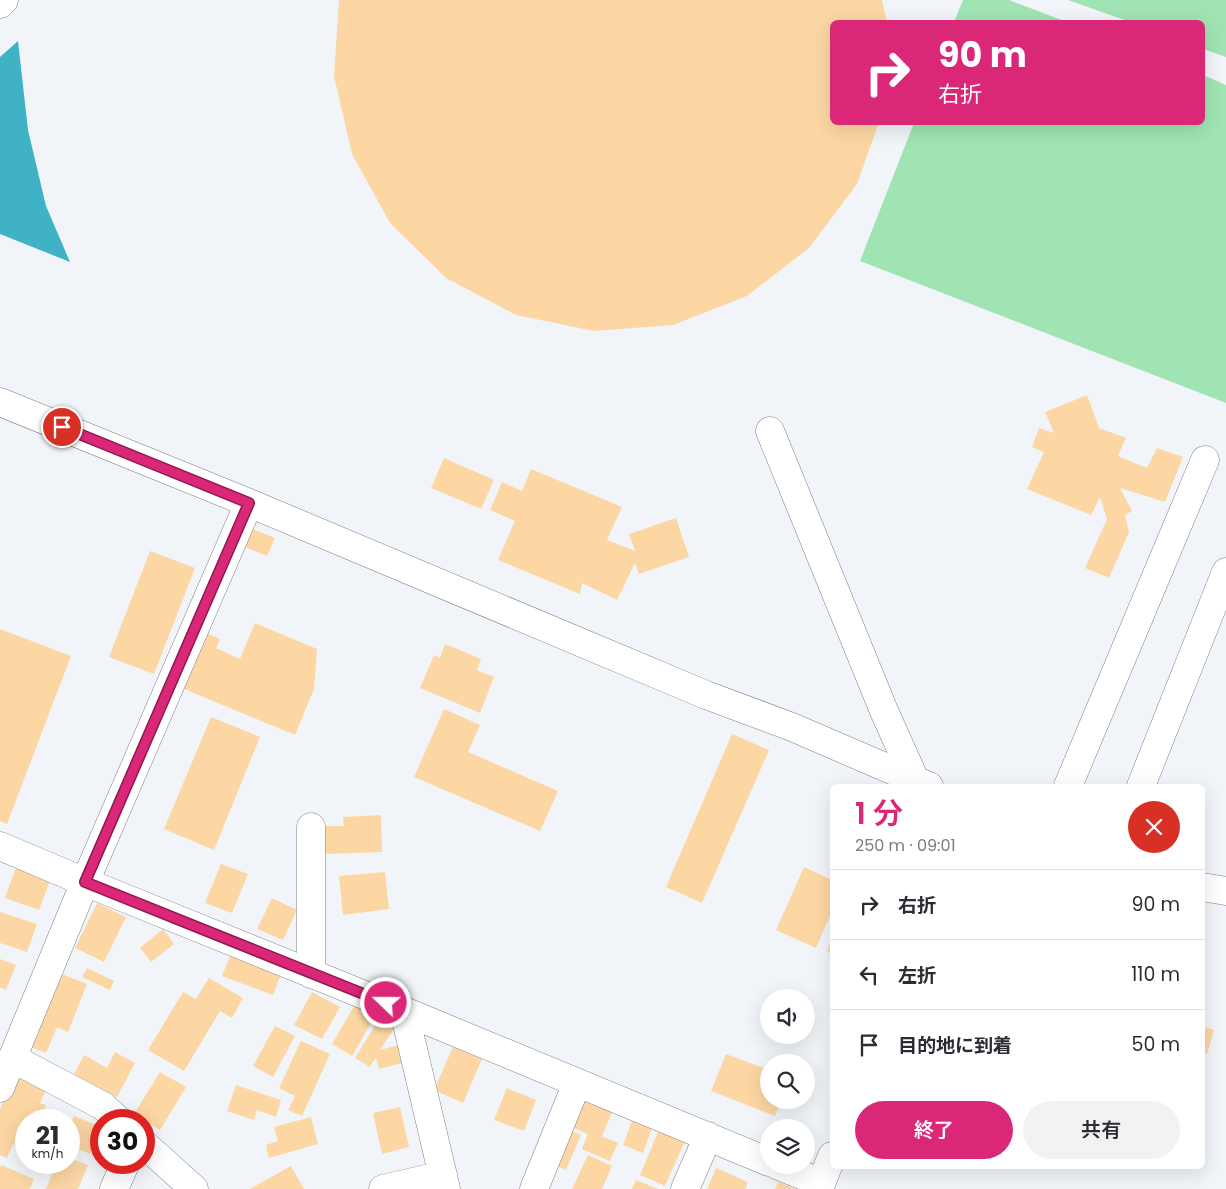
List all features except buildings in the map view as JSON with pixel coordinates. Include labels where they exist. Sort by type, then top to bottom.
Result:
[{"type":"street","points":[[0,4],[4,0]]},
{"type":"street","points":[[0,402],[249,503],[706,695],[792,727],[922,783]]},
{"type":"street","points":[[770,431],[884,711],[922,783]]},
{"type":"street","points":[[1069,784],[1205,460]]},
{"type":"street","points":[[0,1088],[85,882],[249,503]]},
{"type":"street","points":[[1142,784],[1226,572]]},
{"type":"street","points":[[311,827],[312,974]]},
{"type":"street","points":[[0,846],[760,1158]]},
{"type":"street","points":[[1205,888],[1226,891]]},
{"type":"street","points":[[383,1189],[444,1182],[404,1011]]},
{"type":"street","points":[[12,1058],[105,1109]]},
{"type":"street","points":[[534,1189],[578,1083]]},
{"type":"street","points":[[685,1189],[708,1136]]},
{"type":"street","points":[[155,1154],[194,1189]]},
{"type":"street","points":[[795,1174],[820,1186],[830,1161]]},
{"type":"street","points":[[114,1189],[121,1174]]},
{"type":"green space","points":[[963,0],[1009,0],[1062,20],[955,20]]},
{"type":"green space","points":[[1068,0],[1226,0],[1226,57],[1205,50],[1205,20],[1124,20]]},
{"type":"green space","points":[[1205,76],[1226,85],[1226,403],[860,261],[913,125],[1205,125]]},
{"type":"water","points":[[18,41],[28,130],[46,206],[70,262],[0,234],[0,57]]},
{"type":"route","points":[[62,427],[249,503],[85,882],[386,1003]]}]
